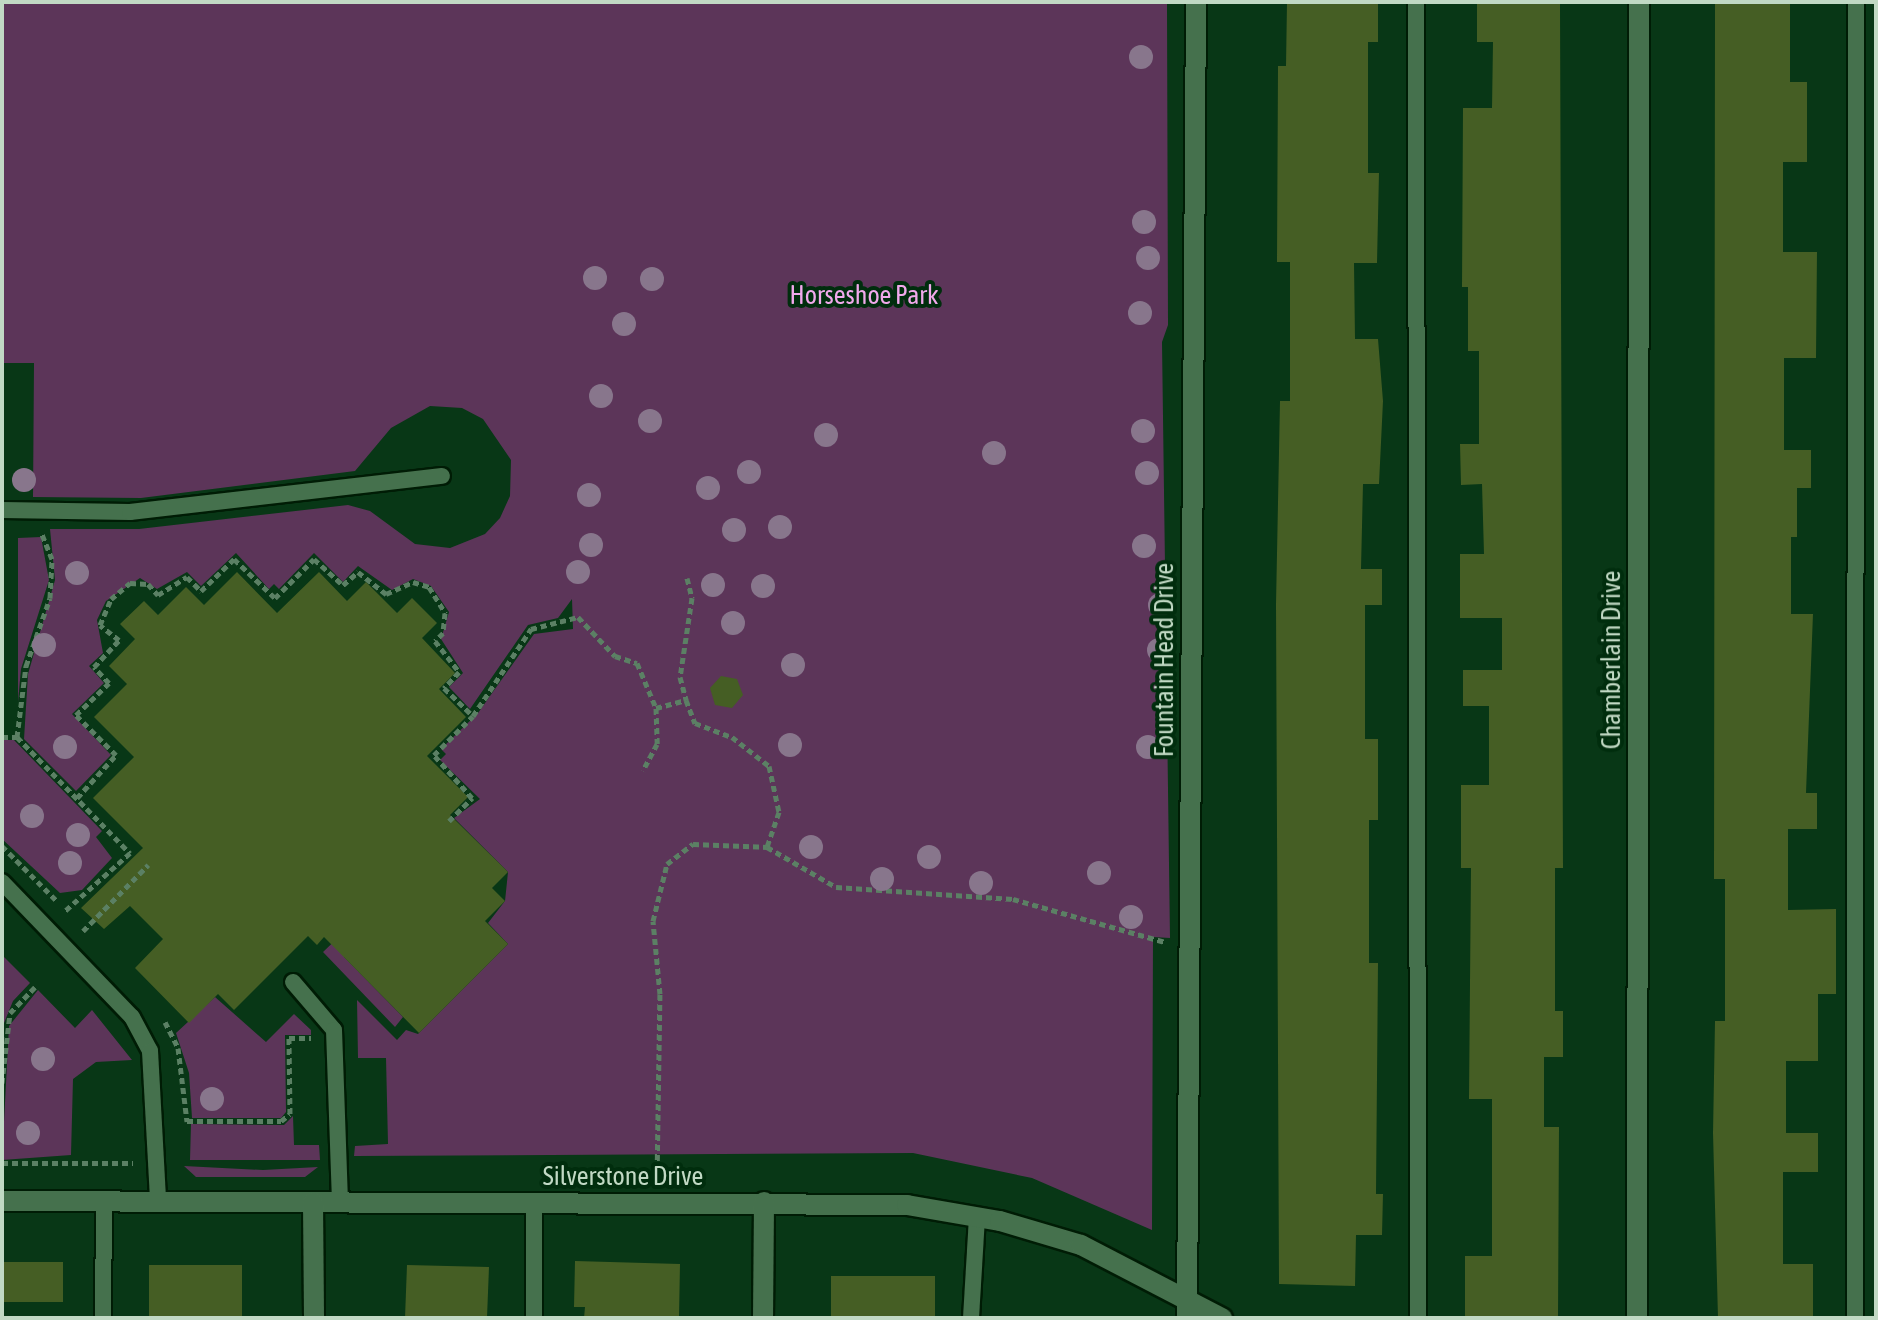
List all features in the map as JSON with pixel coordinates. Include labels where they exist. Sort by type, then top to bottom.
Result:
[{"type":"street","name":"Fountain Head Drive","points":[[1187,1309],[1196,2]]},
{"type":"street","name":"Chamberlain Drive","points":[[1637,1318],[1639,2]]},
{"type":"street","name":"Silverstone Drive","points":[[2,1201],[907,1205],[977,1217],[1081,1245],[1187,1309],[1222,1318]]},
{"type":"street","points":[[313,1202],[314,1318]]},
{"type":"street","points":[[763,1318],[764,1202]]},
{"type":"lane","points":[[1416,2],[1418,1318]]},
{"type":"lane","points":[[1855,1318],[1856,2]]},
{"type":"lane","points":[[2,510],[130,512],[442,476]]},
{"type":"lane","points":[[2,882],[132,1017],[150,1051],[158,1201]]},
{"type":"lane","points":[[293,982],[334,1030],[340,1202]]},
{"type":"lane","points":[[103,1318],[104,1201]]},
{"type":"lane","points":[[534,1203],[534,1318]]},
{"type":"lane","points":[[971,1318],[977,1217]]},
{"type":"path","points":[[17,737],[26,666],[52,577],[48,542],[43,534],[32,535]]},
{"type":"path","points":[[77,798],[116,755],[76,715],[109,683],[94,667],[119,640],[100,625],[111,599],[130,583],[148,584],[158,595],[187,577],[201,591],[234,559],[275,598],[314,559],[343,585],[358,572],[386,594],[413,582],[429,587],[445,613],[443,633],[435,641],[459,672],[444,688],[473,716]]},
{"type":"path","points":[[687,578],[692,598],[680,677],[686,700],[695,723],[732,737],[769,766],[779,812],[767,847]]},
{"type":"path","points":[[449,821],[472,798],[434,755],[473,716],[531,629],[578,617],[615,656],[637,663],[656,708],[657,744],[643,770]]},
{"type":"path","points":[[656,708],[686,700]]},
{"type":"path","points":[[2,737],[17,737],[130,853],[65,911]]},
{"type":"path","points":[[656,1204],[657,887],[667,864],[693,844],[767,847],[836,887],[1013,899],[1147,940],[1189,943]]},
{"type":"path","points":[[2,846],[93,941]]},
{"type":"path","points":[[83,931],[148,865]]},
{"type":"path","points":[[2,1083],[3,1046],[10,1013],[35,987]]},
{"type":"path","points":[[162,1017],[178,1048],[187,1121],[281,1121],[290,1114],[289,1038],[315,1038],[315,1028]]},
{"type":"path","points":[[2,1163],[139,1163]]},
{"type":"green space","name":"Horseshoe Park","points":[[2,2],[1167,2],[1168,325],[1162,342],[1170,938],[1153,937],[1152,1230],[1032,1178],[913,1153],[354,1156],[355,1146],[388,1144],[386,1058],[358,1058],[357,1000],[397,1040],[406,1030],[418,1034],[508,944],[488,923],[505,901],[508,872],[454,818],[480,799],[440,760],[446,754],[441,749],[478,713],[534,634],[573,629],[572,599],[558,618],[528,625],[470,709],[449,687],[463,673],[441,639],[449,612],[431,586],[413,579],[392,590],[358,566],[343,582],[314,553],[279,589],[274,584],[269,589],[236,553],[201,586],[187,572],[157,589],[140,578],[106,601],[97,620],[103,653],[89,666],[104,683],[72,714],[111,755],[76,791],[24,739],[28,674],[55,580],[50,529],[139,529],[348,505],[370,511],[415,544],[450,548],[485,534],[500,518],[510,496],[511,460],[483,419],[462,408],[430,406],[391,428],[355,471],[141,498],[33,497],[34,363],[2,363]]},
{"type":"green space","points":[[41,537],[49,580],[21,669],[18,702],[18,538]]},
{"type":"green space","points":[[2,740],[14,740],[102,831],[96,837],[112,858],[82,890],[60,893],[2,839]]},
{"type":"green space","points":[[348,928],[365,936],[344,957],[403,1017],[395,1027],[323,952]]},
{"type":"green space","points":[[2,955],[30,983],[13,1001],[2,1028]]},
{"type":"green space","points":[[38,990],[75,1028],[92,1010],[132,1060],[96,1062],[73,1079],[71,1155],[2,1160],[9,1026]]},
{"type":"green space","points":[[215,997],[266,1042],[294,1014],[311,1030],[311,1035],[285,1035],[286,1112],[281,1118],[192,1118],[189,1073],[176,1033]]},
{"type":"green space","points":[[293,1116],[294,1145],[319,1145],[320,1160],[190,1160],[191,1124],[284,1125]]},
{"type":"green space","points":[[184,1166],[263,1170],[318,1167],[305,1177],[196,1177]]},
{"type":"building","points":[[1287,2],[1378,2],[1378,42],[1368,42],[1368,173],[1379,173],[1377,263],[1354,263],[1355,339],[1378,339],[1383,401],[1379,484],[1363,484],[1361,569],[1382,569],[1382,605],[1365,605],[1365,739],[1378,739],[1378,820],[1369,820],[1369,963],[1378,963],[1376,1194],[1383,1194],[1382,1235],[1356,1235],[1355,1286],[1279,1284],[1276,604],[1280,401],[1290,401],[1290,262],[1277,262],[1278,66],[1286,66]]},
{"type":"building","points":[[1477,2],[1560,2],[1563,868],[1555,868],[1555,1011],[1563,1011],[1563,1057],[1544,1057],[1544,1127],[1559,1127],[1558,1318],[1465,1318],[1465,1256],[1492,1256],[1492,1099],[1469,1099],[1471,868],[1461,868],[1461,785],[1489,785],[1489,706],[1463,706],[1463,670],[1502,670],[1502,618],[1460,618],[1460,554],[1484,554],[1482,484],[1461,485],[1460,444],[1479,444],[1479,351],[1468,351],[1468,287],[1462,287],[1463,108],[1492,108],[1493,42],[1477,42]]},
{"type":"building","points":[[1715,2],[1790,2],[1790,82],[1807,82],[1807,162],[1783,162],[1783,252],[1817,252],[1816,358],[1784,358],[1784,450],[1811,450],[1811,488],[1797,488],[1797,537],[1791,537],[1791,614],[1813,614],[1806,793],[1817,793],[1817,829],[1788,829],[1788,910],[1836,909],[1836,994],[1818,994],[1818,1061],[1786,1061],[1786,1133],[1818,1133],[1818,1172],[1783,1172],[1783,1264],[1813,1264],[1813,1318],[1718,1318],[1713,1133],[1715,1021],[1725,1021],[1725,879],[1714,879]]},
{"type":"building","points":[[237,572],[277,613],[319,572],[347,601],[366,582],[397,613],[412,598],[437,623],[422,638],[455,673],[439,689],[466,717],[427,756],[468,797],[450,815],[508,872],[492,888],[505,901],[485,921],[508,944],[419,1033],[324,937],[317,945],[308,936],[234,1010],[218,994],[189,1023],[135,968],[163,939],[130,906],[104,929],[81,908],[143,848],[93,798],[134,757],[94,717],[127,684],[109,666],[135,639],[120,624],[144,601],[158,615],[186,587],[204,605]]},
{"type":"building","points":[[721,676],[737,679],[743,695],[732,708],[715,705],[710,688]]},
{"type":"building","points":[[575,1261],[680,1264],[679,1318],[584,1318],[585,1307],[574,1307]]},
{"type":"building","points":[[2,1262],[63,1262],[63,1302],[2,1302]]},
{"type":"building","points":[[149,1265],[242,1265],[242,1318],[149,1318]]},
{"type":"building","points":[[407,1265],[489,1267],[487,1318],[405,1318]]},
{"type":"building","points":[[831,1276],[935,1276],[935,1318],[831,1318]]}]
